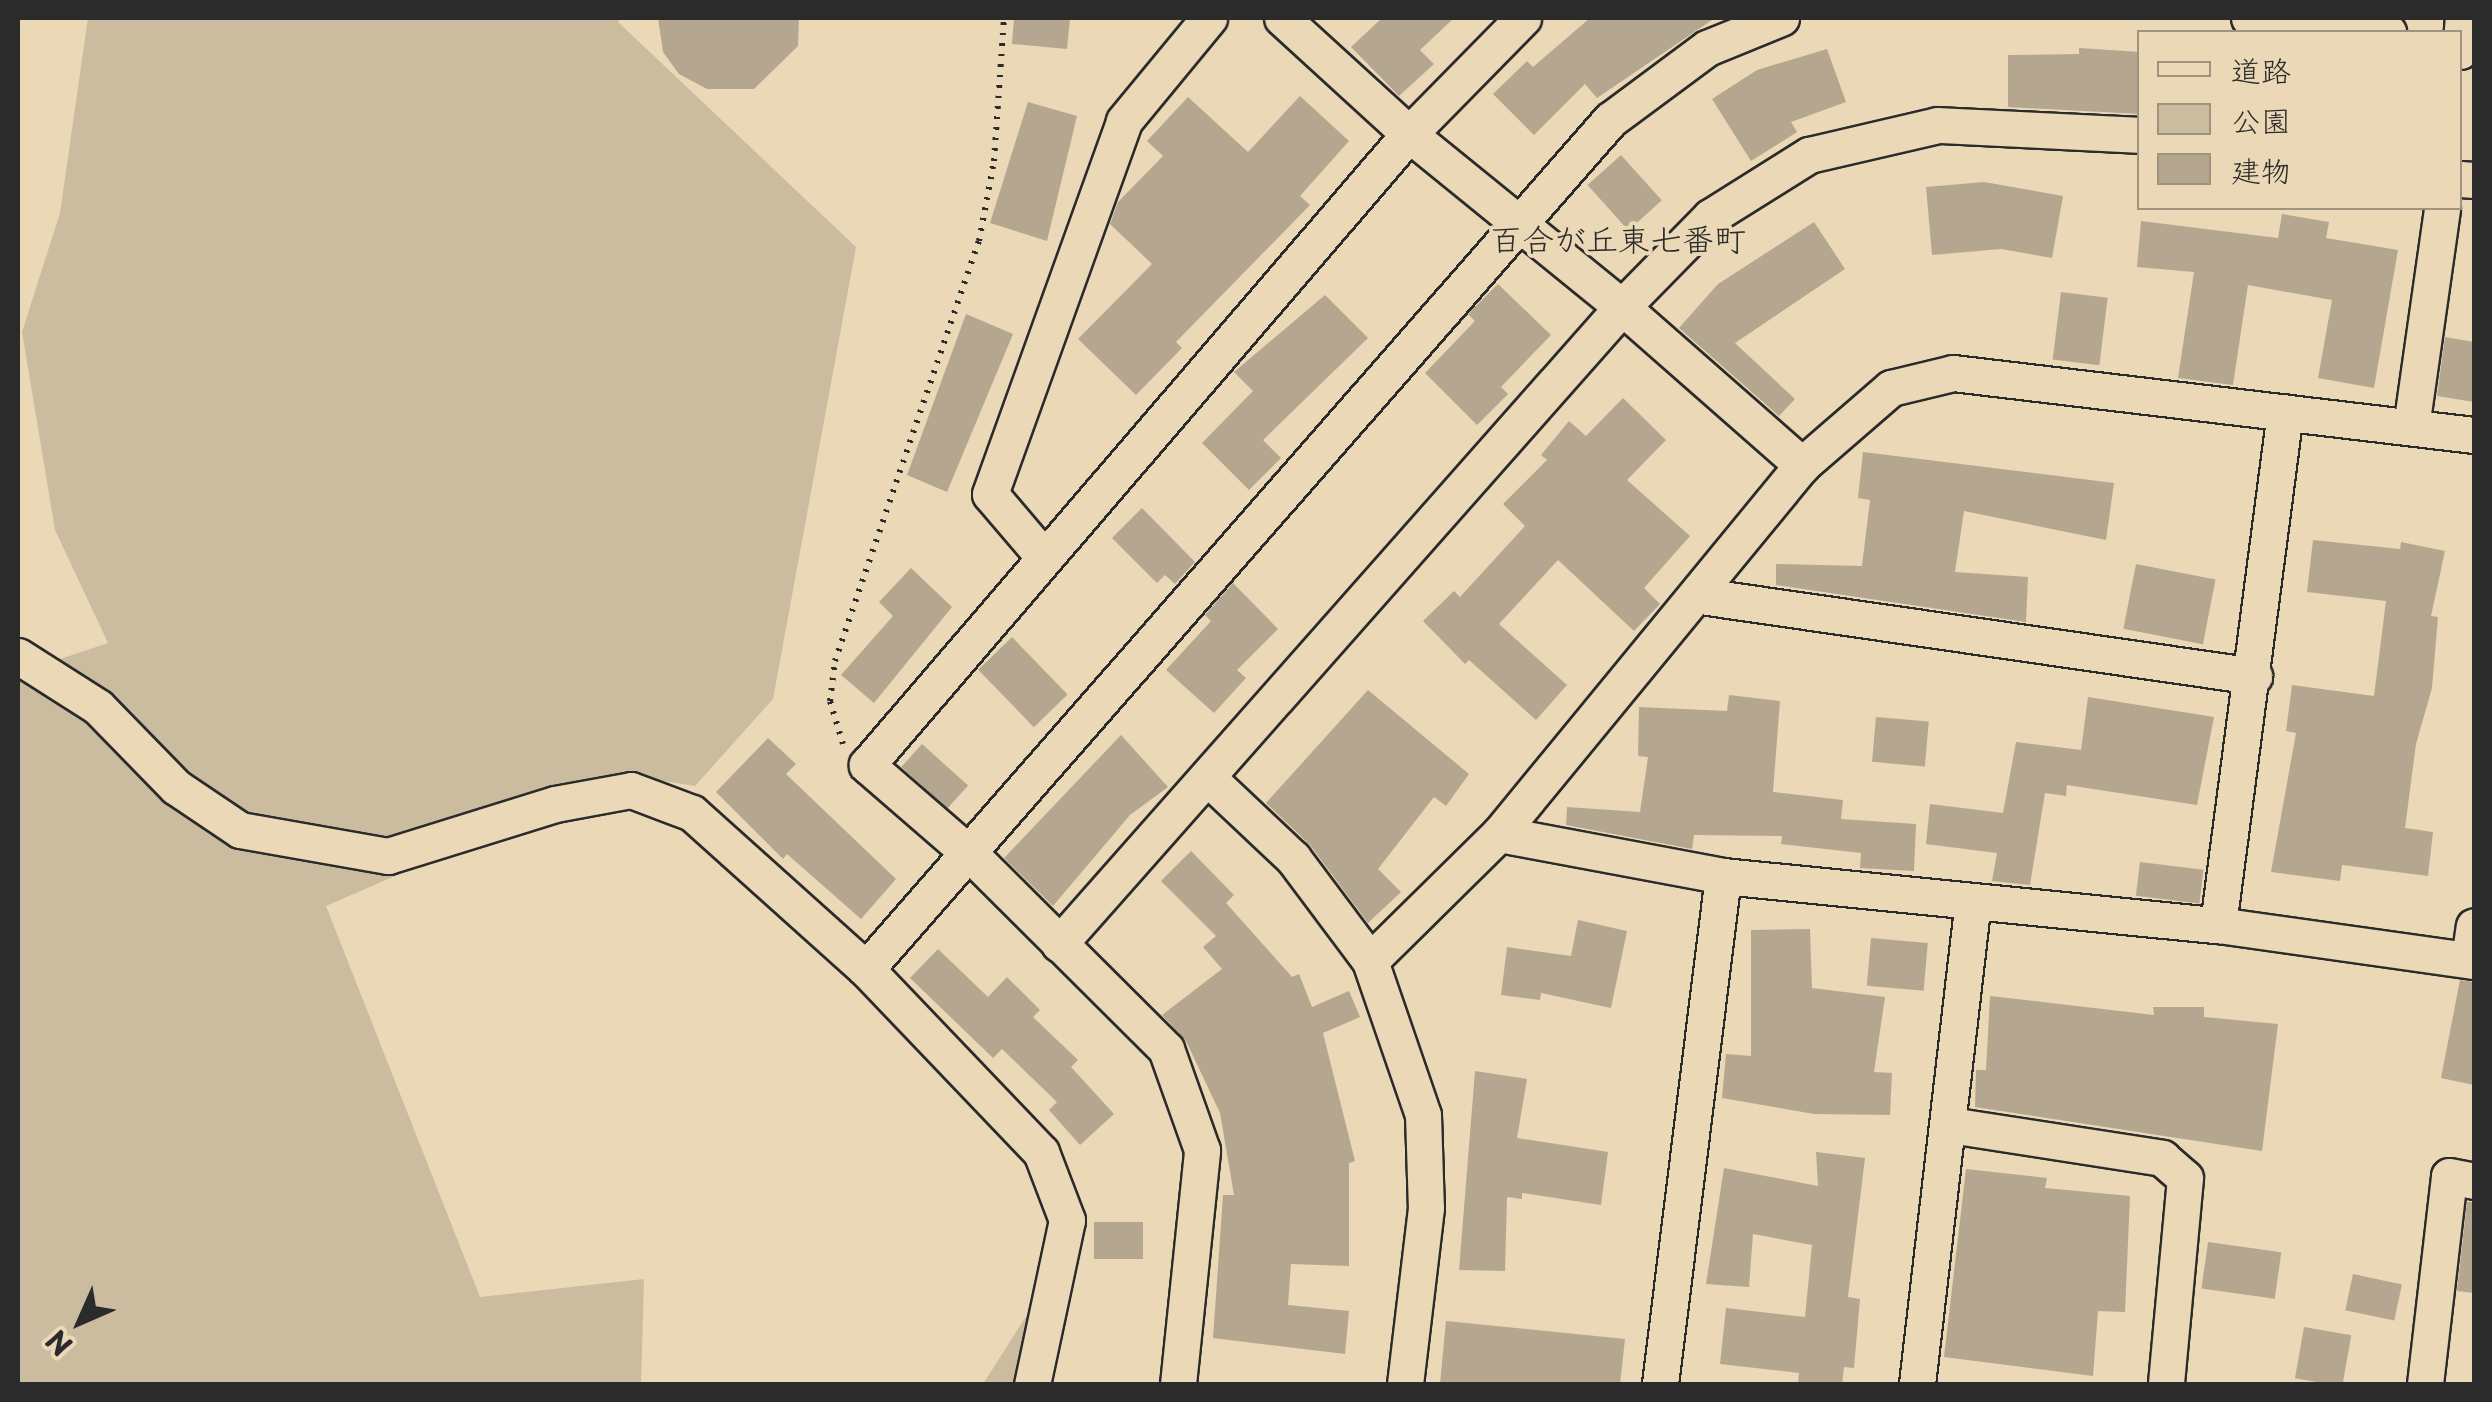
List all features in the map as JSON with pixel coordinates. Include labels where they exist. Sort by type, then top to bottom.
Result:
[{"type":"street","points":[[1042,554],[990,494],[1124,121],[1209,18]]},
{"type":"street","points":[[1282,18],[1408,134],[1622,306],[1802,464]]},
{"type":"street","points":[[1178,1384],[1202,1150],[1166,1048],[971,855],[867,764],[1042,554],[1408,134],[1523,18]]},
{"type":"street","points":[[866,970],[971,855],[1516,222],[1610,120],[1707,48],[1781,18]]},
{"type":"street","points":[[2250,18],[2368,30]]},
{"type":"street","points":[[1060,944],[1622,306],[1710,217],[1809,155],[1938,126],[2137,135]]},
{"type":"street","points":[[2411,427],[2442,210]]},
{"type":"street","points":[[1370,961],[1500,834],[1700,596],[1802,464],[1891,388],[1953,373],[2474,435]]},
{"type":"street","points":[[2218,925],[2254,676],[2284,412]]},
{"type":"street","points":[[1700,596],[2254,676]]},
{"type":"street","points":[[18,656],[98,707],[176,788],[240,830],[388,856],[555,804],[631,790],[692,813],[866,970],[1040,1152],[1067,1220],[1032,1384]]},
{"type":"street","points":[[1208,778],[1294,858],[1370,961],[1424,1115],[1426,1208],[1405,1384]]},
{"type":"street","points":[[1500,834],[1722,876],[2473,949]]},
{"type":"street","points":[[1660,1384],[1722,876]]},
{"type":"street","points":[[1917,1384],[1973,903]]},
{"type":"street","points":[[1950,1125],[2162,1158],[2185,1178],[2166,1384]]},
{"type":"street","points":[[2425,1384],[2450,1176],[2474,1181]]},
{"type":"path","points":[[867,764],[842,742],[830,702],[835,661],[979,241],[994,160],[1004,18]]},
{"type":"green space","points":[[88,18],[621,18],[618,22],[856,247],[773,699],[695,786],[627,775],[326,906],[480,1297],[644,1279],[641,1384],[18,1384],[18,673],[108,643],[55,530],[22,332],[60,213]]},
{"type":"green space","points":[[1034,1304],[1013,1384],[983,1384]]},
{"type":"building","points":[[658,18],[799,18],[798,46],[754,89],[707,89],[679,74],[663,52]]},
{"type":"building","points":[[1014,18],[1070,18],[1067,49],[1012,44]]},
{"type":"building","points":[[1382,18],[1454,18],[1420,50],[1434,64],[1399,96],[1351,47]]},
{"type":"building","points":[[1590,18],[1715,18],[1597,98],[1585,84],[1534,135],[1493,94],[1527,61],[1533,67]]},
{"type":"building","points":[[2079,48],[2137,52],[2137,114],[2008,107],[2008,55],[2079,54]]},
{"type":"building","points":[[1827,49],[1846,102],[1791,122],[1797,132],[1751,161],[1712,99],[1757,70]]},
{"type":"building","points":[[1300,96],[1349,141],[1300,196],[1310,205],[1176,342],[1182,348],[1136,395],[1078,339],[1152,264],[1110,224],[1118,202],[1163,156],[1147,141],[1188,97],[1248,152]]},
{"type":"building","points":[[1028,102],[1077,116],[1047,241],[990,223]]},
{"type":"building","points":[[1621,155],[1662,200],[1628,230],[1588,185]]},
{"type":"building","points":[[1984,182],[2063,196],[2052,258],[2001,249],[1932,255],[1926,187]]},
{"type":"building","points":[[2282,214],[2329,222],[2326,238],[2398,250],[2374,388],[2318,378],[2332,300],[2248,285],[2233,385],[2178,378],[2194,272],[2137,267],[2141,221],[2278,238]]},
{"type":"building","points":[[1814,222],[1845,269],[1735,343],[1795,399],[1779,416],[1679,328],[1718,284]]},
{"type":"building","points":[[1498,284],[1551,335],[1501,387],[1508,394],[1477,425],[1425,373],[1475,321],[1468,314]]},
{"type":"building","points":[[2061,292],[2108,298],[2099,365],[2053,359]]},
{"type":"building","points":[[1325,295],[1368,338],[1263,440],[1281,458],[1249,490],[1202,443],[1253,391],[1234,372]]},
{"type":"building","points":[[966,314],[1013,334],[947,492],[907,475]]},
{"type":"building","points":[[2445,337],[2474,342],[2474,402],[2437,396]]},
{"type":"building","points":[[1623,398],[1666,440],[1627,480],[1690,536],[1644,588],[1660,604],[1634,631],[1558,560],[1499,624],[1567,685],[1536,720],[1469,660],[1465,664],[1423,621],[1454,591],[1460,597],[1525,526],[1503,504],[1547,460],[1541,455],[1569,421],[1586,436]]},
{"type":"building","points":[[1863,452],[2114,483],[2106,540],[1964,511],[1955,572],[2028,577],[2026,622],[1776,585],[1776,564],[1862,566],[1870,500],[1858,498]]},
{"type":"building","points":[[1142,508],[1195,562],[1175,584],[1165,575],[1157,583],[1112,538]]},
{"type":"building","points":[[2313,540],[2400,549],[2401,542],[2445,551],[2431,616],[2438,617],[2432,688],[2416,744],[2405,828],[2433,832],[2428,876],[2342,865],[2340,881],[2271,872],[2296,733],[2286,731],[2292,685],[2374,696],[2386,601],[2307,592]]},
{"type":"building","points":[[2136,564],[2216,579],[2203,644],[2123,629]]},
{"type":"building","points":[[911,568],[952,607],[874,703],[841,675],[893,616],[879,602]]},
{"type":"building","points":[[1233,583],[1278,629],[1237,670],[1246,678],[1214,713],[1166,670],[1211,621],[1205,615]]},
{"type":"building","points":[[1012,637],[1068,695],[1034,727],[978,670]]},
{"type":"building","points":[[1368,690],[1469,774],[1446,806],[1434,797],[1378,869],[1401,892],[1368,923],[1310,845],[1266,803]]},
{"type":"building","points":[[1729,695],[1780,701],[1773,792],[1843,800],[1841,819],[1916,824],[1914,871],[1860,868],[1861,853],[1781,844],[1782,836],[1694,835],[1692,849],[1566,825],[1567,807],[1640,812],[1648,757],[1638,756],[1639,707],[1727,711]]},
{"type":"building","points":[[2088,697],[2214,717],[2197,805],[2067,785],[2066,796],[2045,793],[2030,885],[1992,881],[1997,853],[1926,844],[1930,804],[2003,813],[2016,742],[2081,750]]},
{"type":"building","points":[[1876,717],[1929,722],[1925,766],[1872,762]]},
{"type":"building","points":[[1121,735],[1168,787],[1130,815],[1053,906],[1004,858]]},
{"type":"building","points":[[768,738],[796,764],[786,774],[896,879],[861,919],[787,854],[783,859],[716,792]]},
{"type":"building","points":[[922,744],[968,785],[947,809],[901,767]]},
{"type":"building","points":[[1191,851],[1234,895],[1226,903],[1292,977],[1299,974],[1312,1007],[1349,991],[1360,1017],[1323,1033],[1355,1161],[1349,1163],[1349,1266],[1291,1264],[1288,1305],[1349,1311],[1345,1354],[1213,1338],[1223,1195],[1234,1195],[1220,1113],[1186,1041],[1162,1015],[1222,969],[1203,947],[1216,936],[1161,881]]},
{"type":"building","points":[[2140,862],[2204,870],[2199,904],[2136,896]]},
{"type":"building","points":[[1578,920],[1627,931],[1611,1008],[1541,993],[1540,1000],[1501,995],[1507,947],[1571,956]]},
{"type":"building","points":[[1810,929],[1812,988],[1885,997],[1874,1072],[1892,1073],[1890,1115],[1814,1114],[1722,1098],[1726,1054],[1751,1056],[1751,930]]},
{"type":"building","points":[[1871,938],[1928,943],[1924,991],[1867,986]]},
{"type":"building","points":[[938,949],[988,997],[1007,977],[1040,1010],[1033,1017],[1078,1060],[1071,1067],[1114,1114],[1080,1145],[1049,1110],[1057,1102],[1002,1049],[993,1058],[910,978]]},
{"type":"building","points":[[2460,980],[2474,982],[2474,1085],[2441,1078]]},
{"type":"building","points":[[1990,996],[2154,1015],[2153,1007],[2204,1007],[2204,1017],[2278,1024],[2262,1151],[1975,1107],[1976,1070],[1986,1070]]},
{"type":"building","points":[[1475,1071],[1527,1079],[1517,1138],[1608,1152],[1601,1205],[1522,1193],[1522,1199],[1507,1197],[1505,1271],[1459,1270]]},
{"type":"building","points":[[1816,1152],[1865,1158],[1848,1297],[1860,1299],[1854,1368],[1844,1367],[1842,1384],[1798,1384],[1799,1373],[1720,1364],[1726,1308],[1805,1317],[1812,1245],[1753,1234],[1749,1287],[1706,1284],[1724,1168],[1818,1186]]},
{"type":"building","points":[[1966,1169],[2047,1178],[2045,1188],[2130,1196],[2125,1312],[2098,1311],[2093,1376],[1944,1357]]},
{"type":"building","points":[[2467,1202],[2474,1202],[2474,1293],[2457,1291]]},
{"type":"building","points":[[1094,1222],[1143,1222],[1143,1259],[1094,1259]]},
{"type":"building","points":[[2208,1242],[2281,1252],[2275,1299],[2201,1289]]},
{"type":"building","points":[[2353,1274],[2402,1284],[2394,1321],[2345,1310]]},
{"type":"building","points":[[1446,1321],[1625,1339],[1620,1384],[1440,1384]]},
{"type":"building","points":[[2304,1327],[2351,1335],[2343,1384],[2295,1378]]},
{"type":"district","name":"百合が丘東七番町","points":[[1618,238]]}]
